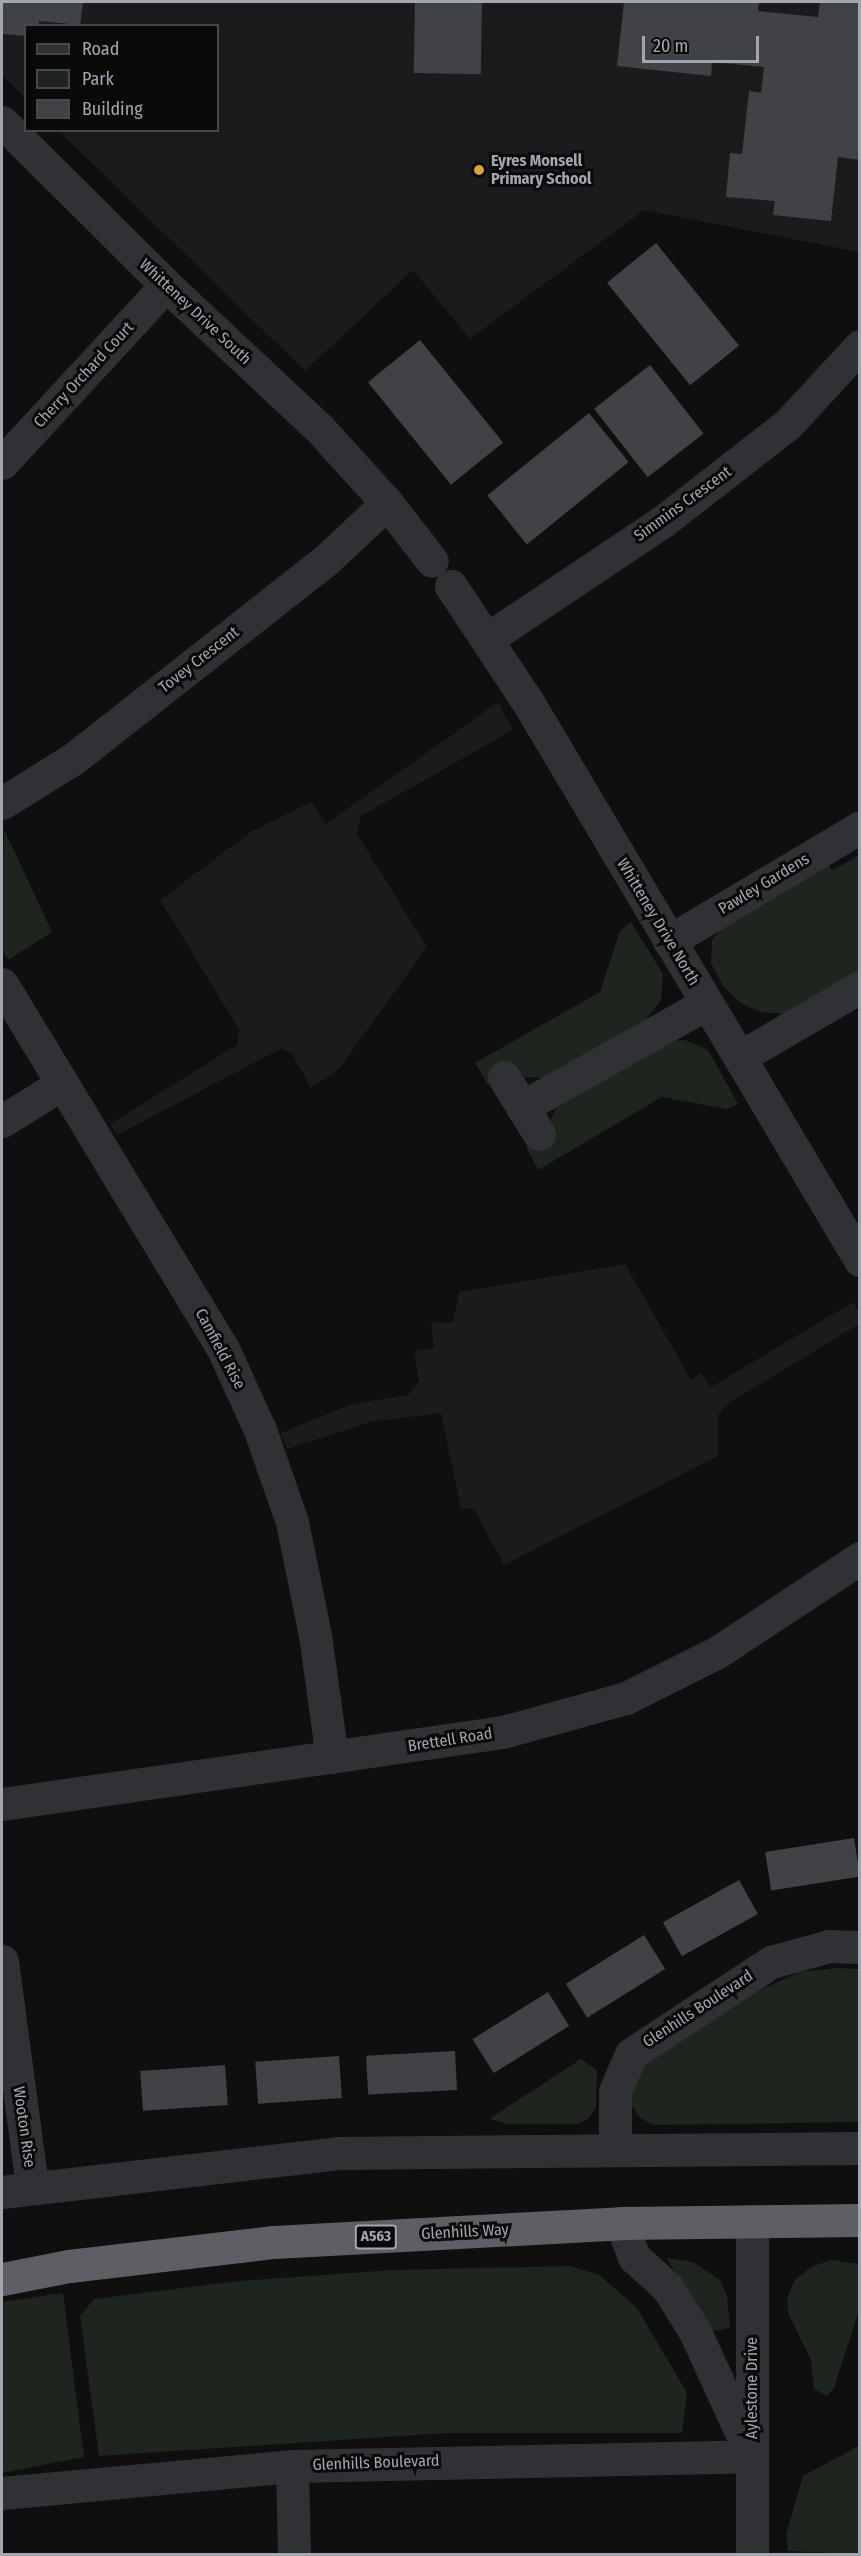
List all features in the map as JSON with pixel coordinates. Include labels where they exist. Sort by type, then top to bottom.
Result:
[{"type":"highway","name":"Glenhills Way","points":[[2,2279],[69,2266],[274,2242],[621,2223],[860,2220]]},
{"type":"street","name":"Whitteney Drive South","points":[[2,122],[166,285],[320,428],[387,503],[441,574]]},
{"type":"street","name":"Cherry Orchard Court","points":[[2,463],[166,285]]},
{"type":"street","name":"Simmins Crescent","points":[[487,639],[662,522],[788,424],[860,346]]},
{"type":"street","name":"Tovey Crescent","points":[[2,803],[73,759],[327,559],[387,503]]},
{"type":"street","name":"Whitteney Drive North","points":[[441,574],[487,639],[860,1260]]},
{"type":"street","name":"Pawley Gardens","points":[[669,941],[860,827]]},
{"type":"street","name":"Camfield Rise","points":[[2,984],[224,1351],[260,1430],[292,1522],[315,1635],[332,1758]]},
{"type":"street","points":[[740,1057],[860,987]]},
{"type":"street","points":[[522,1107],[707,1003]]},
{"type":"street","points":[[504,1077],[539,1134]]},
{"type":"street","points":[[2,1121],[62,1084]]},
{"type":"street","name":"Brettell Road","points":[[2,1804],[503,1732],[626,1698],[716,1653],[860,1558]]},
{"type":"street","name":"Glenhills Boulevard","points":[[615,2147],[615,2091],[621,2071],[631,2054],[771,1962],[829,1946],[860,1947]]},
{"type":"street","name":"Wooton Rise","points":[[2,1961],[16,2189]]},
{"type":"street","points":[[16,2189],[337,2153],[615,2147],[860,2148]]},
{"type":"street","name":"Aylestone Drive","points":[[752,2554],[753,2221]]},
{"type":"street","points":[[621,2223],[634,2257],[667,2287],[694,2330],[752,2456]]},
{"type":"street","name":"Glenhills Boulevard","points":[[2,2493],[292,2466],[752,2456]]},
{"type":"street","points":[[292,2466],[294,2554]]},
{"type":"shaded area","name":"Eyres Monsell Primary School","points":[[2,2],[859,2],[859,252],[644,210],[470,339],[413,270],[305,371],[60,132],[219,132],[219,24],[24,24],[24,97],[2,75]]},
{"type":"shaded area","points":[[498,702],[513,730],[361,816],[357,834],[427,947],[339,1069],[311,1088],[293,1055],[282,1048],[117,1135],[110,1124],[237,1045],[239,1029],[160,900],[252,831],[311,802],[326,824]]},
{"type":"shaded area","points":[[625,1264],[691,1380],[701,1373],[711,1387],[853,1302],[859,1313],[859,1324],[727,1404],[718,1415],[718,1456],[504,1565],[474,1509],[461,1509],[441,1413],[370,1422],[287,1449],[281,1433],[352,1404],[408,1395],[419,1381],[414,1351],[434,1348],[431,1323],[453,1322],[459,1292]]},
{"type":"green space","points":[[4,829],[52,932],[8,960],[2,949]]},
{"type":"green space","points":[[859,855],[859,971],[786,1014],[760,1012],[740,1003],[723,986],[711,963],[712,940],[730,919],[827,862],[832,871]]},
{"type":"green space","points":[[631,922],[663,974],[661,1000],[653,1011],[643,1022],[548,1078],[524,1077],[518,1067],[488,1085],[475,1063],[600,992],[620,931]]},
{"type":"green space","points":[[685,1040],[708,1050],[738,1104],[726,1109],[662,1097],[538,1170],[526,1147],[556,1130],[550,1121],[561,1099],[671,1041]]},
{"type":"green space","points":[[838,1968],[859,1969],[859,2122],[654,2125],[640,2118],[631,2104],[629,2086],[640,2067],[727,2005],[800,1972]]},
{"type":"green space","points":[[581,2059],[597,2070],[596,2107],[589,2118],[578,2124],[509,2124],[489,2119]]},
{"type":"green space","points":[[666,2258],[693,2262],[720,2280],[727,2296],[730,2328],[712,2331]]},
{"type":"green space","points":[[831,2260],[859,2264],[860,2307],[834,2388],[827,2396],[814,2389],[811,2360],[788,2313],[787,2298],[795,2280],[811,2267]]},
{"type":"green space","points":[[570,2266],[599,2275],[637,2308],[687,2393],[682,2433],[446,2433],[99,2456],[80,2316],[94,2299],[239,2281],[393,2270]]},
{"type":"green space","points":[[63,2293],[84,2457],[2,2473],[2,2302]]},
{"type":"green space","points":[[859,2446],[859,2554],[788,2551],[786,2534],[803,2476]]},
{"type":"building","points":[[2,2],[83,2],[80,24],[39,21],[39,24],[24,24],[24,36],[2,34]]},
{"type":"building","points":[[415,2],[482,3],[481,74],[414,73]]},
{"type":"building","points":[[624,2],[759,2],[758,11],[818,17],[820,2],[860,2],[860,160],[838,157],[831,221],[773,215],[775,201],[726,197],[730,153],[742,154],[749,91],[761,93],[764,67],[712,62],[711,76],[617,66]]},
{"type":"building","points":[[656,243],[739,346],[690,385],[607,283]]},
{"type":"building","points":[[420,340],[503,443],[451,485],[368,382]]},
{"type":"building","points":[[650,365],[704,434],[648,477],[594,409]]},
{"type":"building","points":[[589,413],[629,462],[527,544],[487,495]]},
{"type":"building","points":[[854,1838],[860,1877],[771,1891],[765,1852]]},
{"type":"building","points":[[739,1880],[758,1914],[682,1956],[663,1922]]},
{"type":"building","points":[[644,1935],[665,1969],[587,2018],[566,1984]]},
{"type":"building","points":[[548,1992],[569,2026],[494,2073],[473,2039]]},
{"type":"building","points":[[455,2051],[457,2090],[368,2095],[366,2056]]},
{"type":"building","points":[[339,2056],[342,2098],[258,2104],[255,2062]]},
{"type":"building","points":[[225,2065],[228,2105],[143,2111],[140,2071]]},
{"type":"place","name":"Eyres Monsell Primary School","points":[[479,170]]}]
